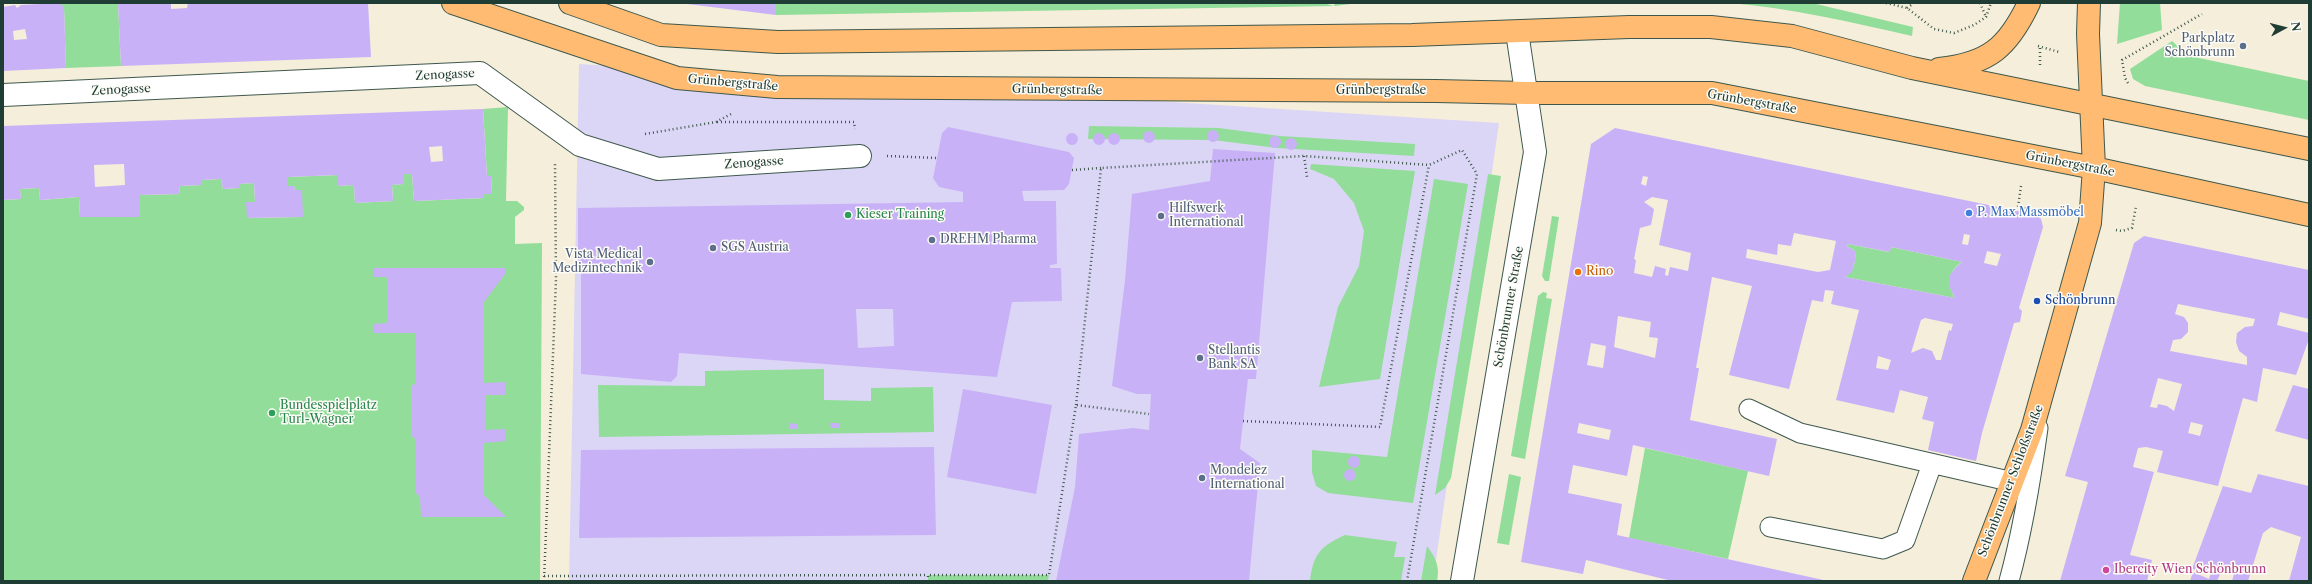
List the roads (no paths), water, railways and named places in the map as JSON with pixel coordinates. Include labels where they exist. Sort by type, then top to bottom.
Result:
[{"type":"main road","name":"Grünbergstraße","points":[[453,3],[677,78],[777,87],[1436,91],[1527,94],[1712,93],[2094,168],[2309,215]]},
{"type":"main road","points":[[570,3],[661,35],[778,42],[1412,35],[1629,27],[1711,27],[1792,36],[1912,68],[2309,149]]},
{"type":"main road","points":[[1912,68],[1950,68],[1970,63],[1988,55],[2014,33],[2029,3]]},
{"type":"main road","name":"Schönbrunner Schloßstraße","points":[[1974,581],[2013,482],[2041,401],[2090,224],[2094,168],[2088,34],[2089,3]]},
{"type":"street","name":"Schönbrunner Straße","points":[[1462,581],[1536,152],[1517,32]]},
{"type":"street","name":"Zenogasse","points":[[3,95],[480,73],[580,145],[658,169],[860,156]]},
{"type":"lane","points":[[2009,581],[2020,543],[2030,493],[2041,401]]},
{"type":"lane","points":[[1749,409],[1800,433],[2013,482]]},
{"type":"lane","points":[[1770,527],[1883,549],[1892,547],[1905,540],[1932,464]]},
{"type":"place","name":"Parkplatz Schönbrunn","points":[[2243,46]]},
{"type":"place","name":"P. Max Massmöbel","points":[[1969,213]]},
{"type":"place","name":"Kieser Training","points":[[848,215]]},
{"type":"place","name":"Hilfswerk International","points":[[1161,216]]},
{"type":"place","name":"DREHM Pharma","points":[[932,240]]},
{"type":"place","name":"SGS Austria","points":[[713,248]]},
{"type":"place","name":"Vista Medical Medizintechnik","points":[[650,262]]},
{"type":"place","name":"Rino","points":[[1578,272]]},
{"type":"place","name":"Schönbrunn","points":[[2037,301]]},
{"type":"place","name":"Stellantis Bank SA","points":[[1200,358]]},
{"type":"place","name":"Bundesspielplatz Turl-Wagner","points":[[272,413]]},
{"type":"place","name":"Mondelez International","points":[[1202,478]]},
{"type":"place","name":"Ibercity Wien Schönbrunn","points":[[2106,570]]}]
